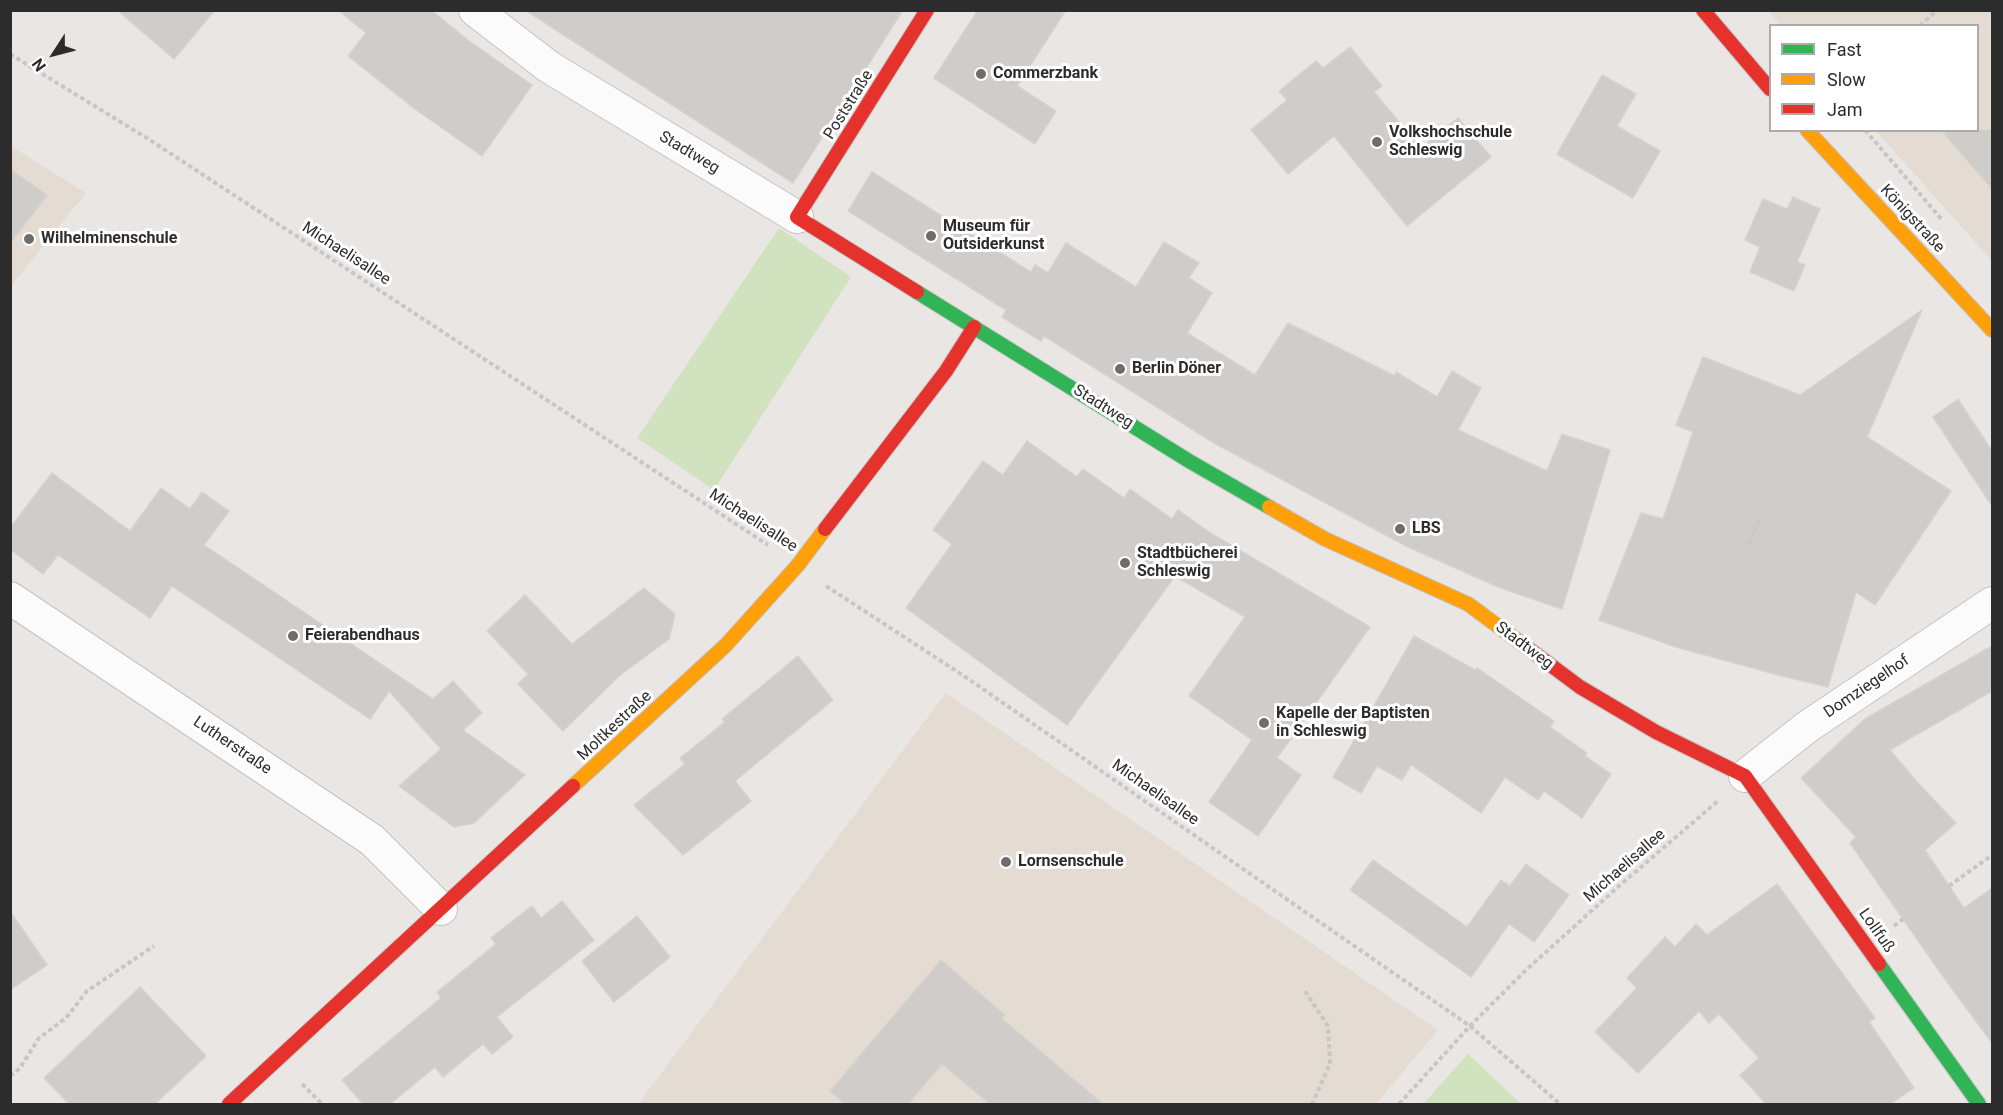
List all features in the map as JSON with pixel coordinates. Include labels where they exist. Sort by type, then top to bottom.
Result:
[{"type":"street","name":"Stadtweg","points":[[475,10],[549,67],[798,217],[1189,461],[1325,539],[1468,604],[1580,687],[1656,732],[1745,776]]},
{"type":"street","name":"Poststraße","points":[[798,217],[927,10]]},
{"type":"street","points":[[1703,10],[1769,88]]},
{"type":"street","name":"Königstraße","points":[[1809,132],[1992,330]]},
{"type":"street","name":"Moltkestraße","points":[[229,1104],[726,645],[798,565],[946,371],[974,327]]},
{"type":"street","name":"Lutherstraße","points":[[10,598],[372,840],[441,909]]},
{"type":"street","name":"Domziegelhof","points":[[1745,776],[1807,727],[1992,603]]},
{"type":"street","name":"Lollfuß","points":[[1745,776],[1979,1104]]},
{"type":"path","points":[[1922,24],[1937,10]]},
{"type":"path","name":"Michaelisallee","points":[[10,54],[160,147],[967,678],[1470,1026],[1560,1104]]},
{"type":"path","points":[[1867,132],[1947,226]]},
{"type":"path","points":[[1749,545],[1759,519]]},
{"type":"path","name":"Michaelisallee","points":[[1399,1104],[1470,1026],[1525,971],[1745,776]]},
{"type":"path","points":[[1949,886],[1992,855]]},
{"type":"path","points":[[10,1076],[20,1068],[39,1038],[66,1018],[87,991],[154,946]]},
{"type":"path","points":[[1305,991],[1328,1026],[1330,1064],[1312,1104]]},
{"type":"path","points":[[300,1082],[322,1104]]},
{"type":"shaded area","points":[[1768,11],[1992,11],[1992,261],[1877,132],[1979,132],[1979,24],[1780,24]]},
{"type":"shaded area","name":"Wilhelminenschule","points":[[11,146],[86,193],[11,286]]},
{"type":"shaded area","name":"Lornsenschule","points":[[946,693],[1438,1030],[1376,1104],[638,1104]]},
{"type":"green space","points":[[779,228],[851,277],[714,490],[637,438]]},
{"type":"green space","points":[[1468,1054],[1521,1104],[1423,1104]]},
{"type":"building","points":[[117,10],[215,10],[174,59]]},
{"type":"building","points":[[338,10],[431,10],[469,41],[532,85],[482,156],[415,109],[348,56],[366,33]]},
{"type":"building","points":[[525,10],[903,10],[793,183]]},
{"type":"building","name":"Commerzbank","points":[[978,10],[1066,10],[1017,86],[1056,111],[1035,144],[934,78]]},
{"type":"building","name":"Volkshochschule Schleswig","points":[[1350,47],[1382,86],[1374,92],[1421,148],[1458,118],[1491,157],[1407,226],[1334,136],[1288,174],[1251,130],[1287,100],[1279,91],[1316,61],[1323,68]]},
{"type":"building","points":[[1602,75],[1636,94],[1617,126],[1660,151],[1633,198],[1557,154]]},
{"type":"building","points":[[1992,130],[1992,189],[1943,132]]},
{"type":"building","points":[[10,169],[47,195],[10,244]]},
{"type":"building","points":[[872,172],[1031,272],[1035,265],[1048,273],[1066,243],[1136,287],[1164,242],[1199,263],[1189,278],[1212,293],[1187,333],[1255,375],[1288,323],[1395,376],[1396,372],[1437,397],[1452,371],[1481,388],[1458,430],[1547,471],[1562,434],[1610,450],[1562,609],[1503,589],[1408,547],[1214,443],[1044,336],[1041,341],[1002,317],[1006,310],[848,211]]},
{"type":"building","points":[[1793,197],[1820,209],[1797,262],[1805,265],[1794,291],[1750,272],[1760,247],[1745,240],[1763,199],[1787,209]]},
{"type":"building","points":[[1922,310],[1867,437],[1951,491],[1875,605],[1856,592],[1828,687],[1676,647],[1599,620],[1641,513],[1663,519],[1693,432],[1676,425],[1703,357],[1800,395]]},
{"type":"building","points":[[1958,399],[1992,451],[1992,506],[1933,417]]},
{"type":"building","points":[[1027,441],[1077,477],[1083,469],[1124,498],[1130,489],[1172,519],[1178,510],[1212,534],[1370,627],[1277,758],[1301,775],[1258,836],[1209,802],[1252,740],[1189,696],[1245,617],[1175,576],[1067,725],[906,608],[952,544],[933,530],[983,461],[1003,475]]},
{"type":"building","points":[[52,473],[130,531],[161,488],[190,509],[202,492],[229,511],[204,545],[433,699],[453,681],[482,713],[463,730],[525,775],[474,823],[454,827],[399,786],[441,749],[389,691],[370,719],[172,586],[150,618],[58,555],[43,574],[10,549],[10,528]]},
{"type":"building","points":[[644,588],[675,614],[669,639],[619,676],[563,731],[518,684],[528,674],[487,631],[525,595],[572,644]]},
{"type":"building","points":[[1414,636],[1475,670],[1477,668],[1554,721],[1550,727],[1587,753],[1585,756],[1611,774],[1582,818],[1544,791],[1538,800],[1505,777],[1481,813],[1411,765],[1402,780],[1377,766],[1361,793],[1333,777]]},
{"type":"building","points":[[1992,646],[1992,691],[1890,750],[1956,823],[1925,850],[1964,908],[1992,888],[1992,1043],[1850,843],[1856,837],[1801,778],[1865,719]]},
{"type":"building","points":[[798,656],[833,700],[735,781],[751,801],[683,855],[634,805],[685,764],[680,758],[725,722],[722,719]]},
{"type":"building","points":[[1373,860],[1467,927],[1501,880],[1510,886],[1526,864],[1569,895],[1534,942],[1509,924],[1471,977],[1350,890]]},
{"type":"building","points":[[1777,884],[1875,1018],[1869,1022],[1914,1088],[1890,1104],[1766,1104],[1740,1075],[1759,1058],[1719,1014],[1709,1023],[1699,1011],[1638,1073],[1595,1032],[1637,988],[1627,978],[1665,937],[1675,947],[1696,924],[1707,935]]},
{"type":"building","points":[[562,901],[594,940],[497,1017],[513,1037],[492,1054],[483,1044],[443,1077],[435,1067],[390,1104],[363,1104],[342,1080],[441,998],[437,992],[496,944],[491,938],[532,906],[541,918]]},
{"type":"building","points":[[10,911],[47,965],[10,990]]},
{"type":"building","points":[[637,916],[670,957],[614,1002],[582,961]]},
{"type":"building","points":[[941,960],[1005,1015],[1002,1019],[1103,1104],[990,1104],[942,1064],[908,1104],[845,1104],[830,1091]]},
{"type":"building","points":[[140,987],[206,1056],[155,1104],[69,1104],[44,1078]]},
{"type":"traffic: fast","points":[[917,292],[1189,461],[1269,507]]},
{"type":"traffic: fast","points":[[1879,964],[1979,1104]]},
{"type":"traffic: slow","points":[[1809,132],[1992,330]]},
{"type":"traffic: slow","points":[[1269,507],[1325,539],[1468,604],[1525,646]]},
{"type":"traffic: slow","points":[[573,786],[726,645],[798,565],[825,529]]},
{"type":"traffic: jam","points":[[917,292],[797,217],[927,10]]},
{"type":"traffic: jam","points":[[1703,10],[1769,88]]},
{"type":"traffic: jam","points":[[825,529],[946,371],[974,327]]},
{"type":"traffic: jam","points":[[1525,646],[1580,687],[1656,732],[1745,776],[1879,964]]},
{"type":"traffic: jam","points":[[229,1104],[573,786]]},
{"type":"place","name":"Commerzbank","points":[[981,74]]},
{"type":"place","name":"Volkshochschule Schleswig","points":[[1377,142]]},
{"type":"place","name":"Museum für Outsiderkunst","points":[[931,236]]},
{"type":"place","name":"Wilhelminenschule","points":[[29,239]]},
{"type":"place","name":"Berlin Döner","points":[[1120,369]]},
{"type":"place","name":"LBS","points":[[1400,529]]},
{"type":"place","name":"Stadtbücherei Schleswig","points":[[1125,563]]},
{"type":"place","name":"Feierabendhaus","points":[[293,636]]},
{"type":"place","name":"Kapelle der Baptisten in Schleswig","points":[[1264,723]]},
{"type":"place","name":"Lornsenschule","points":[[1006,862]]}]
